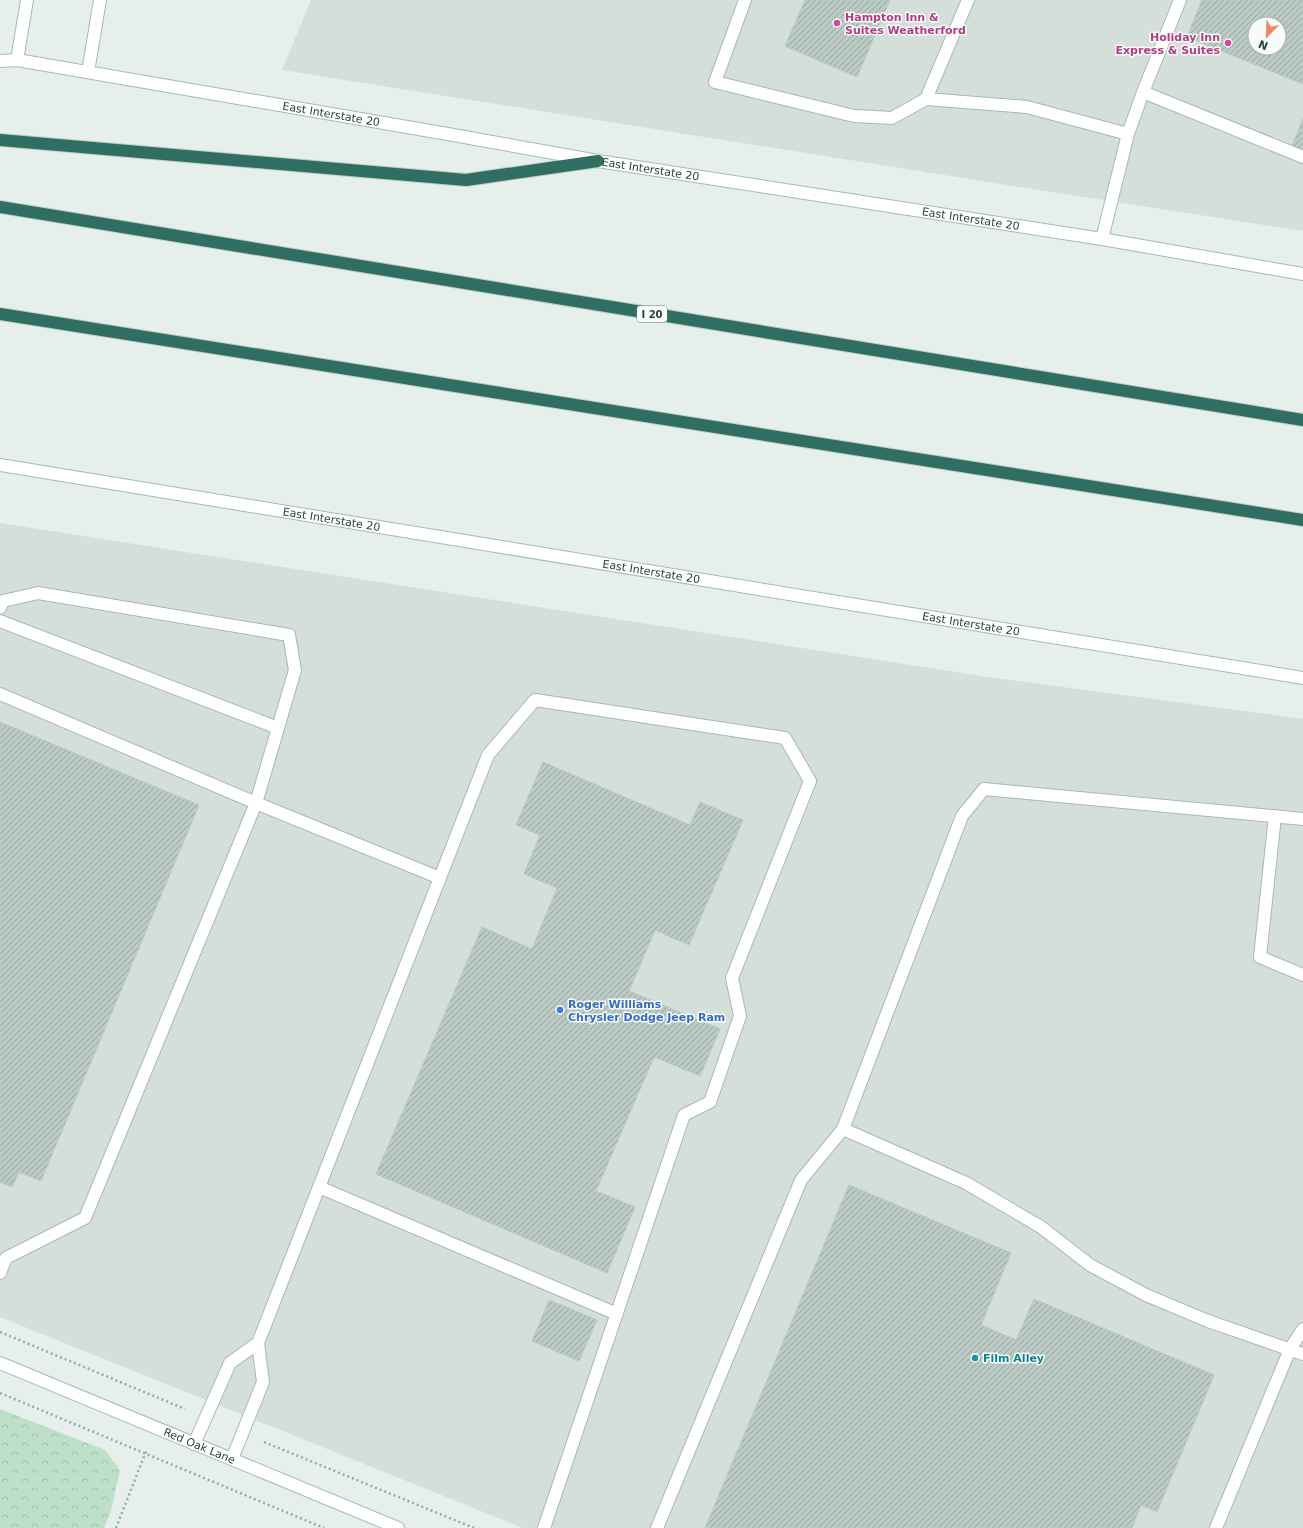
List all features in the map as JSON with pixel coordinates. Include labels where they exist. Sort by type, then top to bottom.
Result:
[{"type":"highway","points":[[0,140],[466,180],[598,161]]},
{"type":"highway","name":"I 20","points":[[0,207],[1303,420]]},
{"type":"highway","points":[[0,314],[1303,520]]},
{"type":"main road","points":[[17,60],[27,0]]},
{"type":"main road","points":[[88,72],[100,0]]},
{"type":"main road","points":[[745,0],[715,82],[854,116],[892,118],[926,99],[1026,107],[1128,134]]},
{"type":"main road","points":[[926,99],[968,0]]},
{"type":"main road","points":[[1102,239],[1128,134],[1143,92],[1180,0]]},
{"type":"main road","name":"East Interstate 20","points":[[0,61],[17,60],[434,131],[598,161],[1102,239],[1303,274]]},
{"type":"main road","points":[[1143,92],[1303,156]]},
{"type":"main road","name":"East Interstate 20","points":[[0,465],[1303,678]]},
{"type":"main road","points":[[0,608],[3,601],[38,593],[289,635],[295,670],[256,803],[85,1218],[3,1256],[0,1273]]},
{"type":"main road","points":[[0,621],[278,728]]},
{"type":"main road","points":[[0,694],[256,803],[440,878]]},
{"type":"main road","points":[[232,1460],[263,1382],[258,1343],[488,755],[535,700],[785,738],[810,781],[732,978],[740,1016],[710,1102],[684,1115],[544,1528]]},
{"type":"main road","points":[[657,1528],[800,1180],[843,1129],[962,816],[984,789],[1303,819]]},
{"type":"main road","points":[[1275,816],[1260,957],[1303,975]]},
{"type":"main road","points":[[843,1129],[966,1183],[1041,1227],[1090,1265],[1146,1296],[1208,1321],[1303,1354]]},
{"type":"main road","points":[[319,1187],[616,1314]]},
{"type":"main road","points":[[1216,1528],[1290,1349],[1303,1329]]},
{"type":"main road","points":[[194,1444],[230,1363],[258,1343]]},
{"type":"main road","name":"Red Oak Lane","points":[[0,1363],[398,1528]]},
{"type":"path","points":[[0,1394],[324,1528]]},
{"type":"path","points":[[116,1528],[147,1449]]},
{"type":"shaded area","points":[[311,0],[1303,0],[1303,231],[282,70]]},
{"type":"shaded area","points":[[0,523],[988,677],[1303,719],[1303,1528],[523,1528],[0,1317]]},
{"type":"green space","points":[[0,1409],[105,1450],[120,1470],[111,1511],[104,1528],[0,1528]]},
{"type":"building","name":"Hampton Inn & Suites Weatherford","points":[[805,0],[890,0],[857,77],[785,46]]},
{"type":"building","name":"Holiday Inn Express & Suites","points":[[1202,0],[1303,0],[1303,84],[1187,37]]},
{"type":"building","points":[[1303,119],[1303,153],[1291,148]]},
{"type":"building","points":[[0,722],[199,805],[41,1181],[19,1172],[12,1187],[0,1182]]},
{"type":"building","name":"Roger Williams Chrysler Dodge Jeep Ram","points":[[543,762],[690,825],[700,802],[743,820],[689,945],[655,930],[629,991],[720,1029],[700,1076],[654,1057],[596,1191],[635,1207],[607,1273],[376,1174],[482,927],[532,949],[557,888],[524,874],[540,835],[516,825]]},
{"type":"building","name":"Film Alley","points":[[849,1185],[1011,1253],[981,1325],[1016,1340],[1034,1299],[1214,1375],[1157,1512],[1141,1505],[1132,1528],[705,1528]]},
{"type":"building","points":[[549,1300],[597,1320],[579,1361],[532,1341]]},
{"type":"place","name":"Hampton Inn & Suites Weatherford","points":[[837,23]]},
{"type":"place","name":"Holiday Inn Express & Suites","points":[[1228,43]]},
{"type":"place","name":"Roger Williams Chrysler Dodge Jeep Ram","points":[[560,1010]]},
{"type":"place","name":"Film Alley","points":[[975,1358]]}]
